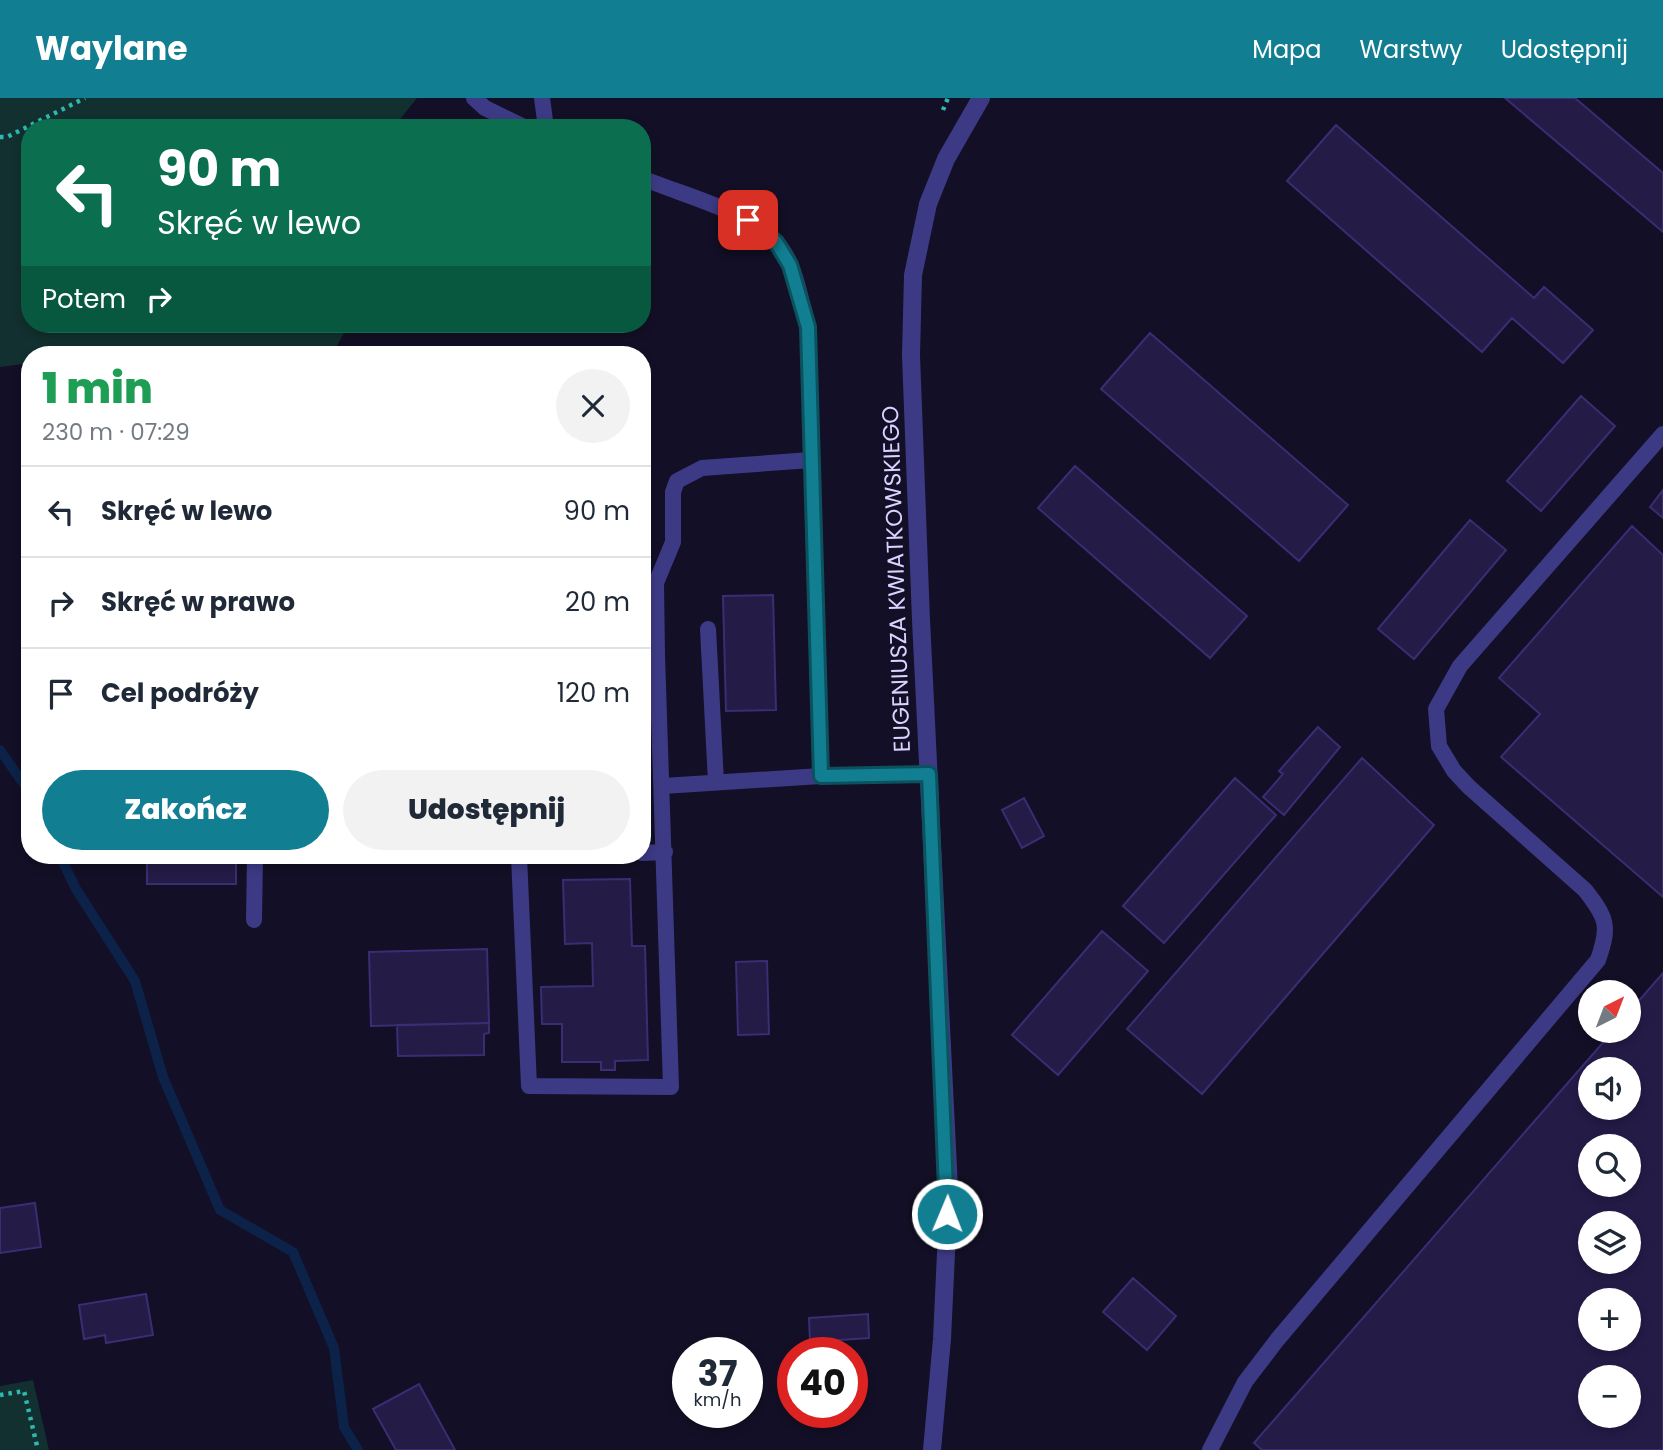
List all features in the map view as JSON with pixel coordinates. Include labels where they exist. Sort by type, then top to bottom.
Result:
[{"type":"street","name":"EUGENIUSZA KWIATKOWSKIEGO","points":[[932,1450],[942,1339],[949,1189],[911,355],[913,275],[933,193],[946,159],[981,98]]},
{"type":"lane","points":[[474,98],[485,108],[506,119]]},
{"type":"lane","points":[[542,98],[545,119]]},
{"type":"lane","points":[[651,182],[748,220],[776,242],[790,265],[808,327],[821,776]]},
{"type":"lane","points":[[1210,1450],[1245,1382],[1277,1340],[1598,960],[1607,933],[1602,912],[1585,890],[1454,771],[1439,746],[1436,709],[1460,666],[1663,434]]},
{"type":"lane","points":[[651,643],[656,583],[673,542],[673,492],[677,481],[702,467],[811,460]]},
{"type":"lane","points":[[708,629],[716,782]]},
{"type":"lane","points":[[519,864],[529,1086],[671,1087],[663,786],[651,665]]},
{"type":"lane","points":[[663,786],[821,776],[929,774]]},
{"type":"lane","points":[[651,853],[665,852]]},
{"type":"lane","points":[[254,920],[255,864]]},
{"type":"path","points":[[44,119],[85,98]]},
{"type":"path","points":[[0,137],[7,138],[21,131]]},
{"type":"path","points":[[0,1395],[24,1391],[38,1450]]},
{"type":"green space","points":[[0,98],[417,98],[400,119],[21,119],[21,333],[344,333],[337,346],[21,346],[21,364],[0,367]]},
{"type":"green space","points":[[33,1380],[49,1450],[0,1450],[0,1386]]},
{"type":"building","points":[[1505,98],[1575,98],[1663,173],[1663,232]]},
{"type":"building","points":[[1336,125],[1534,298],[1544,287],[1593,330],[1563,363],[1512,318],[1482,352],[1287,181]]},
{"type":"building","points":[[1150,333],[1348,505],[1299,561],[1101,389]]},
{"type":"building","points":[[1581,396],[1615,426],[1541,511],[1507,481]]},
{"type":"building","points":[[1075,466],[1247,616],[1210,658],[1038,508]]},
{"type":"building","points":[[1663,490],[1663,518],[1650,507]]},
{"type":"building","points":[[1470,520],[1506,550],[1414,659],[1378,629]]},
{"type":"building","points":[[1632,526],[1663,555],[1663,897],[1501,757],[1540,714],[1499,678]]},
{"type":"building","points":[[773,595],[776,710],[726,711],[723,596]]},
{"type":"building","points":[[1318,727],[1340,747],[1284,815],[1263,797],[1283,774],[1279,771]]},
{"type":"building","points":[[1362,758],[1434,825],[1202,1094],[1127,1029]]},
{"type":"building","points":[[1235,778],[1276,815],[1164,943],[1123,906]]},
{"type":"building","points":[[1024,798],[1044,836],[1022,848],[1002,810]]},
{"type":"building","points":[[147,864],[236,864],[236,884],[147,884]]},
{"type":"building","points":[[630,879],[632,946],[645,946],[648,1060],[615,1061],[615,1070],[601,1070],[601,1062],[562,1062],[562,1024],[542,1024],[541,987],[593,986],[592,943],[565,944],[563,880]]},
{"type":"building","points":[[1102,931],[1148,971],[1058,1075],[1012,1035]]},
{"type":"building","points":[[487,949],[489,1023],[371,1026],[369,952]]},
{"type":"building","points":[[767,961],[769,1034],[738,1035],[736,962]]},
{"type":"building","points":[[1663,973],[1663,1450],[1262,1450],[1254,1443],[1578,1071],[1578,1120],[1641,1120],[1641,1057],[1590,1057],[1603,1043],[1642,1043],[1642,997]]},
{"type":"building","points":[[489,1023],[489,1033],[484,1034],[484,1055],[398,1056],[397,1025]]},
{"type":"building","points":[[35,1203],[41,1247],[0,1253],[0,1208]]},
{"type":"building","points":[[1133,1278],[1176,1316],[1147,1350],[1103,1312]]},
{"type":"building","points":[[146,1294],[153,1335],[106,1343],[105,1335],[84,1339],[79,1305]]},
{"type":"building","points":[[868,1314],[869,1338],[810,1337],[809,1318]]},
{"type":"building","points":[[419,1384],[455,1450],[396,1450],[373,1409]]},
{"type":"waterway","points":[[0,750],[21,780]]},
{"type":"waterway","points":[[64,864],[76,889],[135,981],[163,1077],[220,1210],[293,1252],[334,1348],[344,1427],[358,1450]]},
{"type":"route","points":[[748,220],[776,242],[790,265],[808,327],[821,776],[929,774],[949,1189],[947,1214]]}]
